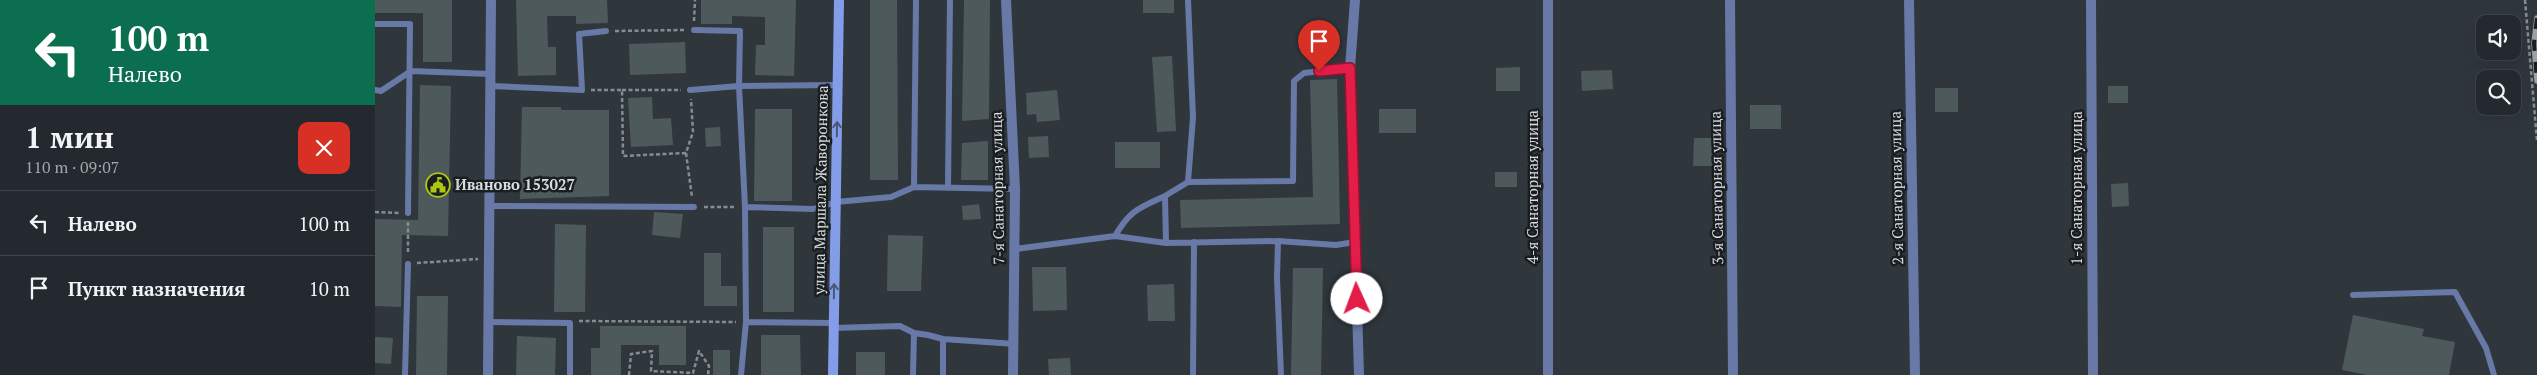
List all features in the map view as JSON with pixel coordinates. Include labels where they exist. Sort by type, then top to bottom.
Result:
[{"type":"main road","name":"улица Маршала Жаворонкова","points":[[833,375],[839,3]]},
{"type":"street","points":[[488,375],[487,259],[491,0]]},
{"type":"street","name":"7-я Санаторная улица","points":[[1006,0],[1015,189],[1015,344],[1013,375]]},
{"type":"street","points":[[1355,0],[1350,68],[1359,375]]},
{"type":"street","name":"4-я Санаторная улица","points":[[1548,0],[1548,375]]},
{"type":"street","name":"3-я Санаторная улица","points":[[1730,0],[1733,375]]},
{"type":"street","name":"2-я Санаторная улица","points":[[1909,0],[1915,375]]},
{"type":"street","name":"1-я Санаторная улица","points":[[2091,0],[2093,375]]},
{"type":"lane","points":[[914,187],[916,0]]},
{"type":"lane","points":[[948,188],[950,0]]},
{"type":"lane","points":[[1188,0],[1193,117],[1188,182]]},
{"type":"lane","points":[[375,24],[410,24],[408,213]]},
{"type":"lane","points":[[694,30],[740,31],[739,86],[745,207],[746,322],[741,375]]},
{"type":"lane","points":[[490,86],[582,90],[579,34],[606,31]]},
{"type":"lane","points":[[1115,236],[1126,218],[1132,213],[1188,182],[1293,181],[1294,81],[1305,73],[1350,68]]},
{"type":"lane","points":[[375,90],[381,91],[411,71],[490,74]]},
{"type":"lane","points":[[690,90],[739,86],[838,85]]},
{"type":"lane","points":[[745,207],[813,208],[836,202],[891,197],[914,187],[1015,189]]},
{"type":"lane","points":[[1165,196],[1166,243]]},
{"type":"lane","points":[[488,206],[693,207]]},
{"type":"lane","points":[[1015,249],[1115,236],[1166,243],[1278,241],[1336,245],[1355,242]]},
{"type":"lane","points":[[1278,241],[1277,278],[1281,375]]},
{"type":"lane","points":[[1193,375],[1194,242]]},
{"type":"lane","points":[[405,375],[408,264]]},
{"type":"lane","points":[[2353,295],[2455,292],[2486,348],[2494,375]]},
{"type":"lane","points":[[489,322],[570,323],[570,375]]},
{"type":"lane","points":[[746,322],[900,326],[914,333],[928,334],[943,339],[1015,344]]},
{"type":"lane","points":[[913,375],[914,333]]},
{"type":"lane","points":[[943,339],[943,375]]},
{"type":"path","points":[[606,31],[694,30],[695,0]]},
{"type":"path","points":[[2525,0],[2537,141]]},
{"type":"path","points":[[582,90],[690,90],[693,132],[686,153],[693,207],[745,207]]},
{"type":"path","points":[[622,90],[623,156],[686,153]]},
{"type":"path","points":[[375,212],[408,213],[408,264],[487,259]]},
{"type":"path","points":[[570,323],[584,320],[746,322]]},
{"type":"path","points":[[629,375],[631,354],[653,351],[651,371],[693,373],[699,350],[709,366],[708,375]]},
{"type":"building","points":[[375,0],[452,0],[452,62],[423,62],[423,13],[375,13]]},
{"type":"building","points":[[516,0],[607,0],[608,23],[576,24],[576,16],[547,16],[548,47],[556,47],[556,75],[518,76]]},
{"type":"building","points":[[701,0],[796,0],[794,76],[755,75],[756,45],[765,45],[765,17],[732,16],[732,24],[701,24]]},
{"type":"building","points":[[870,0],[897,0],[898,180],[870,180]]},
{"type":"building","points":[[964,0],[990,0],[989,119],[962,121]]},
{"type":"building","points":[[1143,0],[1174,0],[1174,13],[1143,13]]},
{"type":"building","points":[[685,42],[686,73],[630,75],[629,44]]},
{"type":"building","points":[[1172,56],[1176,131],[1157,132],[1152,57]]},
{"type":"building","points":[[1520,67],[1520,91],[1496,91],[1496,68]]},
{"type":"building","points":[[1612,70],[1613,89],[1582,91],[1581,71]]},
{"type":"building","points":[[1337,79],[1340,224],[1181,228],[1180,200],[1313,197],[1310,80]]},
{"type":"building","points":[[420,85],[451,86],[448,236],[402,235],[401,307],[375,306],[375,219],[418,220]]},
{"type":"building","points":[[2108,86],[2128,86],[2128,103],[2108,103]]},
{"type":"building","points":[[1935,88],[1958,88],[1958,112],[1935,112]]},
{"type":"building","points":[[1057,90],[1060,120],[1037,122],[1036,114],[1027,115],[1026,93]]},
{"type":"building","points":[[652,97],[653,119],[671,118],[673,145],[631,147],[628,98]]},
{"type":"building","points":[[1750,105],[1781,105],[1781,129],[1750,129]]},
{"type":"building","points":[[522,107],[561,107],[561,110],[609,110],[609,196],[520,199]]},
{"type":"building","points":[[755,109],[792,109],[792,201],[754,201]]},
{"type":"building","points":[[1379,109],[1416,109],[1416,133],[1379,133]]},
{"type":"building","points":[[720,127],[721,146],[706,147],[705,128]]},
{"type":"building","points":[[1048,136],[1049,157],[1029,158],[1028,137]]},
{"type":"building","points":[[1694,138],[1714,138],[1713,166],[1693,166]]},
{"type":"building","points":[[988,141],[988,180],[961,180],[962,143]]},
{"type":"building","points":[[1115,142],[1160,142],[1160,168],[1115,168]]},
{"type":"building","points":[[1495,172],[1517,172],[1517,187],[1495,187]]},
{"type":"building","points":[[2128,183],[2129,206],[2112,207],[2111,184]]},
{"type":"building","points":[[979,204],[981,219],[963,220],[962,206]]},
{"type":"building","points":[[654,212],[683,214],[680,238],[652,235]]},
{"type":"building","points":[[555,224],[586,225],[585,312],[554,312]]},
{"type":"building","points":[[763,227],[794,227],[794,312],[763,312]]},
{"type":"building","points":[[888,235],[923,236],[921,291],[887,291]]},
{"type":"building","points":[[704,253],[721,253],[721,286],[737,286],[737,306],[704,306]]},
{"type":"building","points":[[1032,267],[1066,267],[1067,310],[1033,311]]},
{"type":"building","points":[[1293,268],[1323,268],[1321,375],[1291,375]]},
{"type":"building","points":[[1174,284],[1175,321],[1148,321],[1147,285]]},
{"type":"building","points":[[417,296],[448,296],[447,375],[416,375]]},
{"type":"building","points":[[2353,315],[2424,329],[2422,336],[2455,342],[2449,375],[2367,375],[2342,370]]},
{"type":"building","points":[[600,326],[686,326],[686,365],[659,365],[659,345],[621,345],[621,375],[591,375],[591,348],[600,348]]},
{"type":"building","points":[[761,335],[800,335],[801,375],[761,375]]},
{"type":"building","points":[[517,336],[556,338],[555,375],[516,375]]},
{"type":"building","points":[[375,337],[393,338],[391,364],[375,363]]},
{"type":"building","points":[[713,350],[730,350],[730,375],[713,375]]},
{"type":"building","points":[[856,352],[885,352],[885,375],[856,375]]},
{"type":"building","points":[[1070,358],[1071,375],[1049,375],[1048,359]]},
{"type":"railway","points":[[2537,18],[2534,43],[2537,81]]},
{"type":"place","name":"Иваново 153027","points":[[438,185]]},
{"type":"route","points":[[1319,71],[1350,68],[1357,299]]}]
